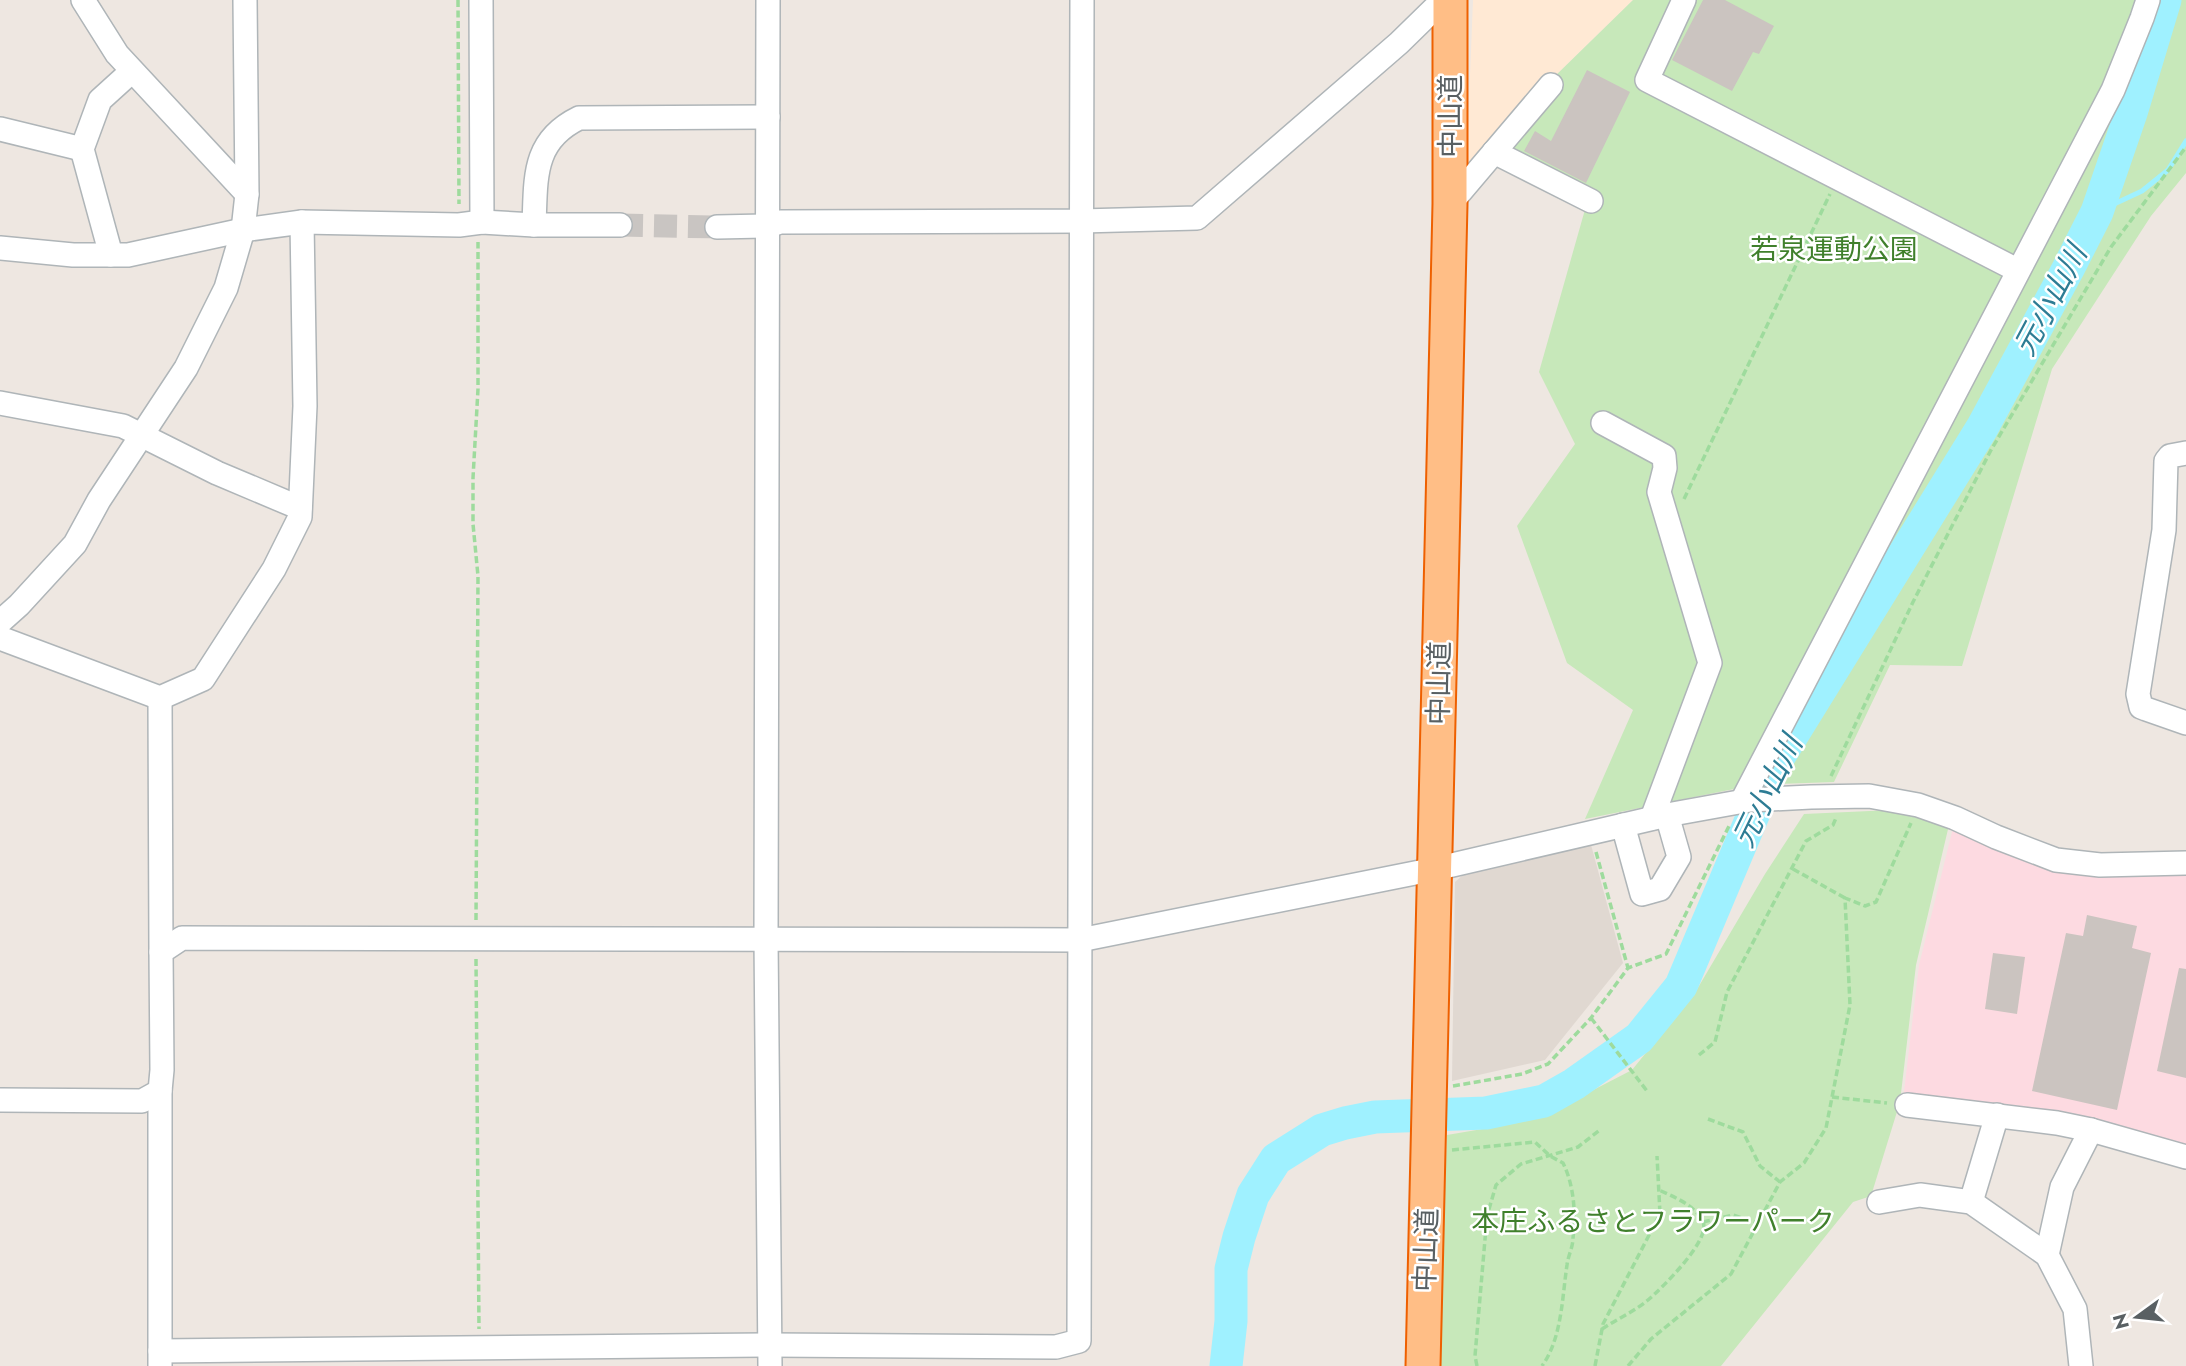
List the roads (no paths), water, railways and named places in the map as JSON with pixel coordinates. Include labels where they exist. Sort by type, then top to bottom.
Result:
[{"type":"highway","name":"中山道","points":[[1423,1366],[1450,204],[1450,0]]},
{"type":"street","points":[[83,0],[117,54],[247,194]]},
{"type":"street","points":[[0,622],[19,606],[75,544],[99,500],[186,368],[226,288],[243,230],[247,194],[245,0]]},
{"type":"street","points":[[470,224],[481,0]]},
{"type":"street","points":[[768,0],[766,939],[770,1356]]},
{"type":"street","points":[[160,698],[160,1358],[479,1348],[770,1356],[1056,1356],[1079,1341],[1082,0]]},
{"type":"street","points":[[717,227],[768,226],[780,222],[1197,218],[1399,43],[1444,0]]},
{"type":"street","points":[[1684,0],[1647,80],[2017,270]]},
{"type":"street","points":[[1746,800],[2017,270],[2113,90],[2148,0]]},
{"type":"street","points":[[111,255],[82,149],[100,100],[132,71]]},
{"type":"street","points":[[1450,204],[1551,85]]},
{"type":"street","points":[[534,225],[536,182],[541,154],[550,138],[563,126],[579,118],[768,117]]},
{"type":"street","points":[[0,130],[82,149]]},
{"type":"street","points":[[1494,152],[1591,201]]},
{"type":"street","points":[[0,638],[160,698],[203,679],[274,569],[299,517],[305,406],[302,222]]},
{"type":"street","points":[[0,248],[73,255],[128,255],[243,230],[302,222],[620,225]]},
{"type":"street","points":[[0,403],[122,426],[300,508]]},
{"type":"street","points":[[1603,423],[1664,456],[1665,468],[1659,492],[1710,663],[1660,817],[1679,857],[1660,889],[1642,894],[1623,825]]},
{"type":"street","points":[[2186,453],[2170,456],[2166,461],[2164,530],[2138,694],[2141,706],[2186,723]]},
{"type":"street","points":[[161,952],[182,938],[1080,940],[1435,869],[1591,832],[1746,800],[1869,796],[1918,805],[2056,860],[2100,865],[2186,863]]},
{"type":"street","points":[[0,1100],[142,1101],[160,1091]]},
{"type":"street","points":[[1907,1105],[1997,1115],[2091,1130],[2186,1157]]},
{"type":"street","points":[[1971,1202],[1997,1115]]},
{"type":"street","points":[[2047,1255],[2062,1187],[2091,1130]]},
{"type":"street","points":[[1879,1202],[1920,1195],[1971,1202],[2047,1255],[2075,1309],[2081,1366]]},
{"type":"waterway","name":"元小山川","points":[[1226,1366],[1231,1321],[1231,1269],[1253,1195],[1276,1159],[1322,1130],[1345,1123],[1375,1117],[1486,1113],[1544,1101],[1574,1084],[1639,1038],[1681,986],[1775,763],[1982,428],[2097,212],[2131,113],[2165,0]]},
{"type":"waterway","points":[[2097,212],[2142,191],[2168,170],[2186,141]]},
{"type":"tunnel","points":[[620,225],[717,227]]},
{"type":"park label","name":"若泉運動公園","points":[[1834,249]]},
{"type":"park label","name":"本庄ふるさとフラワーパーク","points":[[1653,1221]]}]
